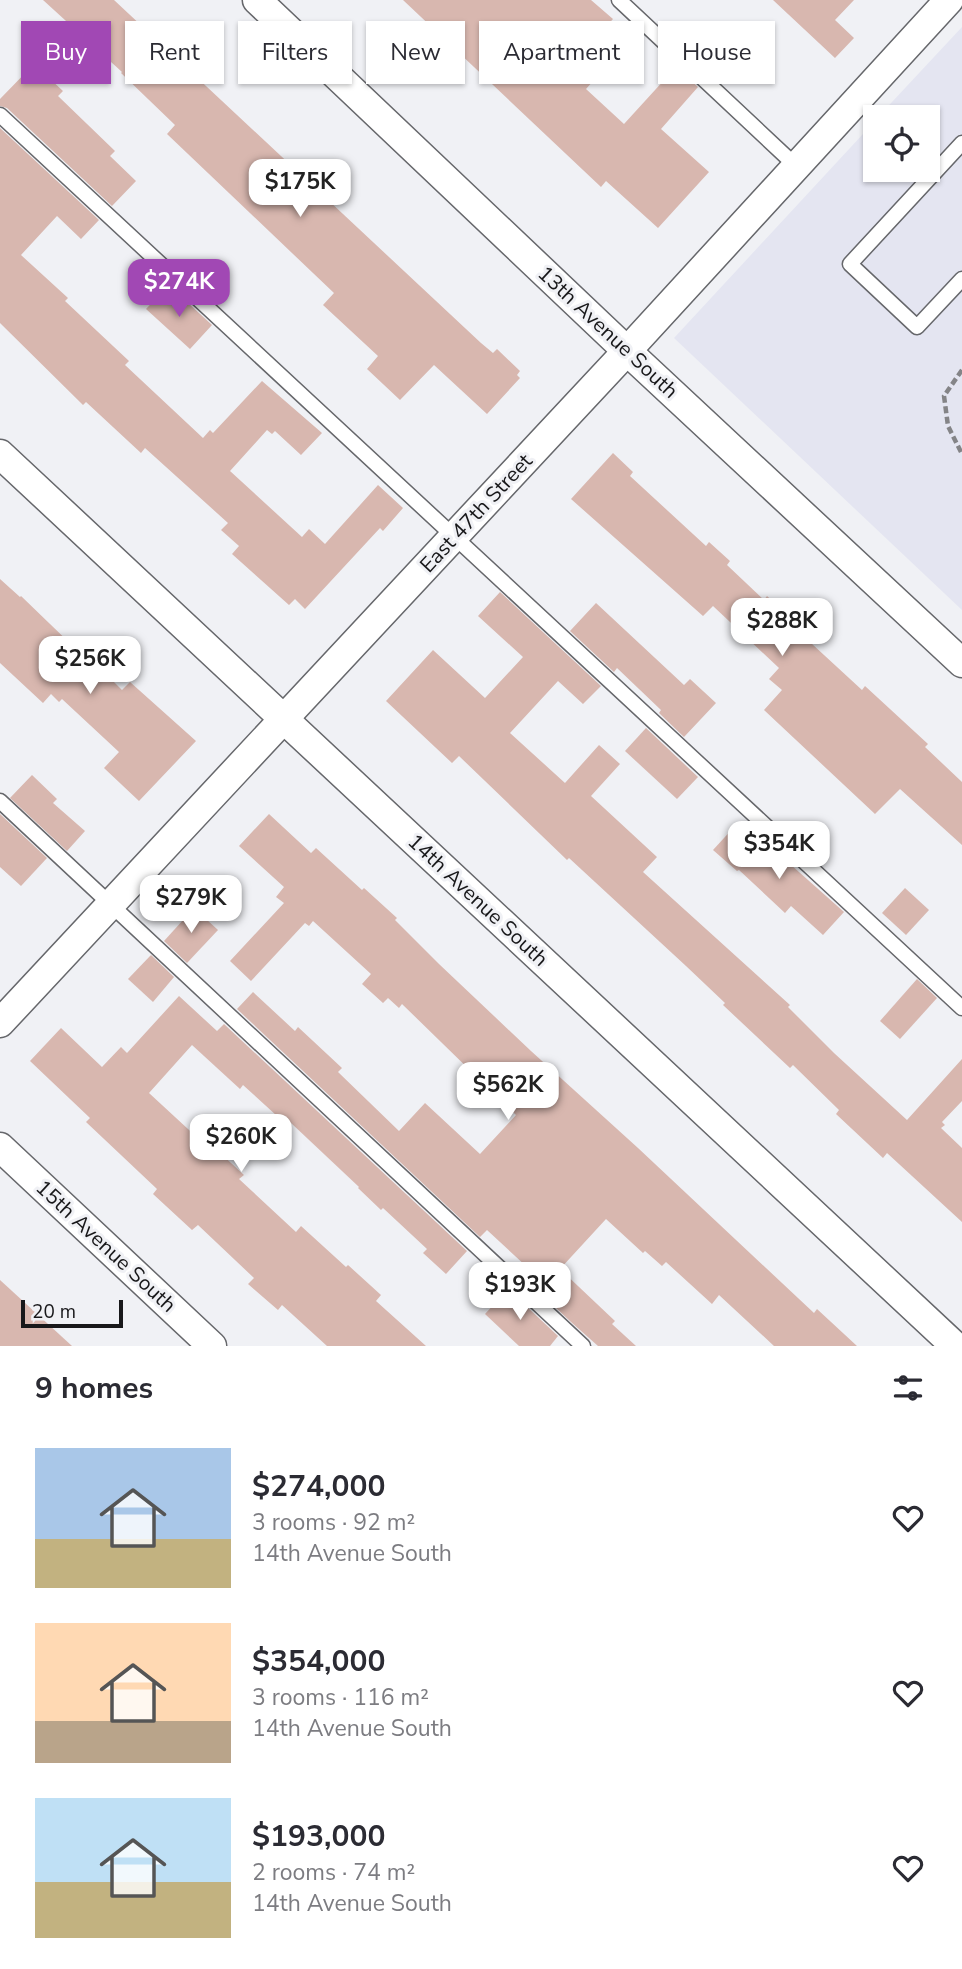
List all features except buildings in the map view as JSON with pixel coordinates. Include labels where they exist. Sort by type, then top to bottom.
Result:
[{"type":"street","name":"13th Avenue South","points":[[257,0],[627,351],[962,663]]},
{"type":"street","name":"East 47th Street","points":[[0,1023],[627,351],[949,0]]},
{"type":"street","name":"14th Avenue South","points":[[0,454],[955,1346]]},
{"type":"street","name":"15th Avenue South","points":[[0,1147],[212,1346]]},
{"type":"lane","points":[[618,0],[795,165]]},
{"type":"lane","points":[[0,115],[962,1008]]},
{"type":"lane","points":[[962,144],[850,264],[917,327],[962,279]]},
{"type":"lane","points":[[0,801],[583,1346]]},
{"type":"path","points":[[962,370],[944,396],[948,426],[962,454]]},
{"type":"shaded area","points":[[962,27],[962,610],[674,338],[863,134],[863,182],[940,182],[940,105],[889,105]]}]
